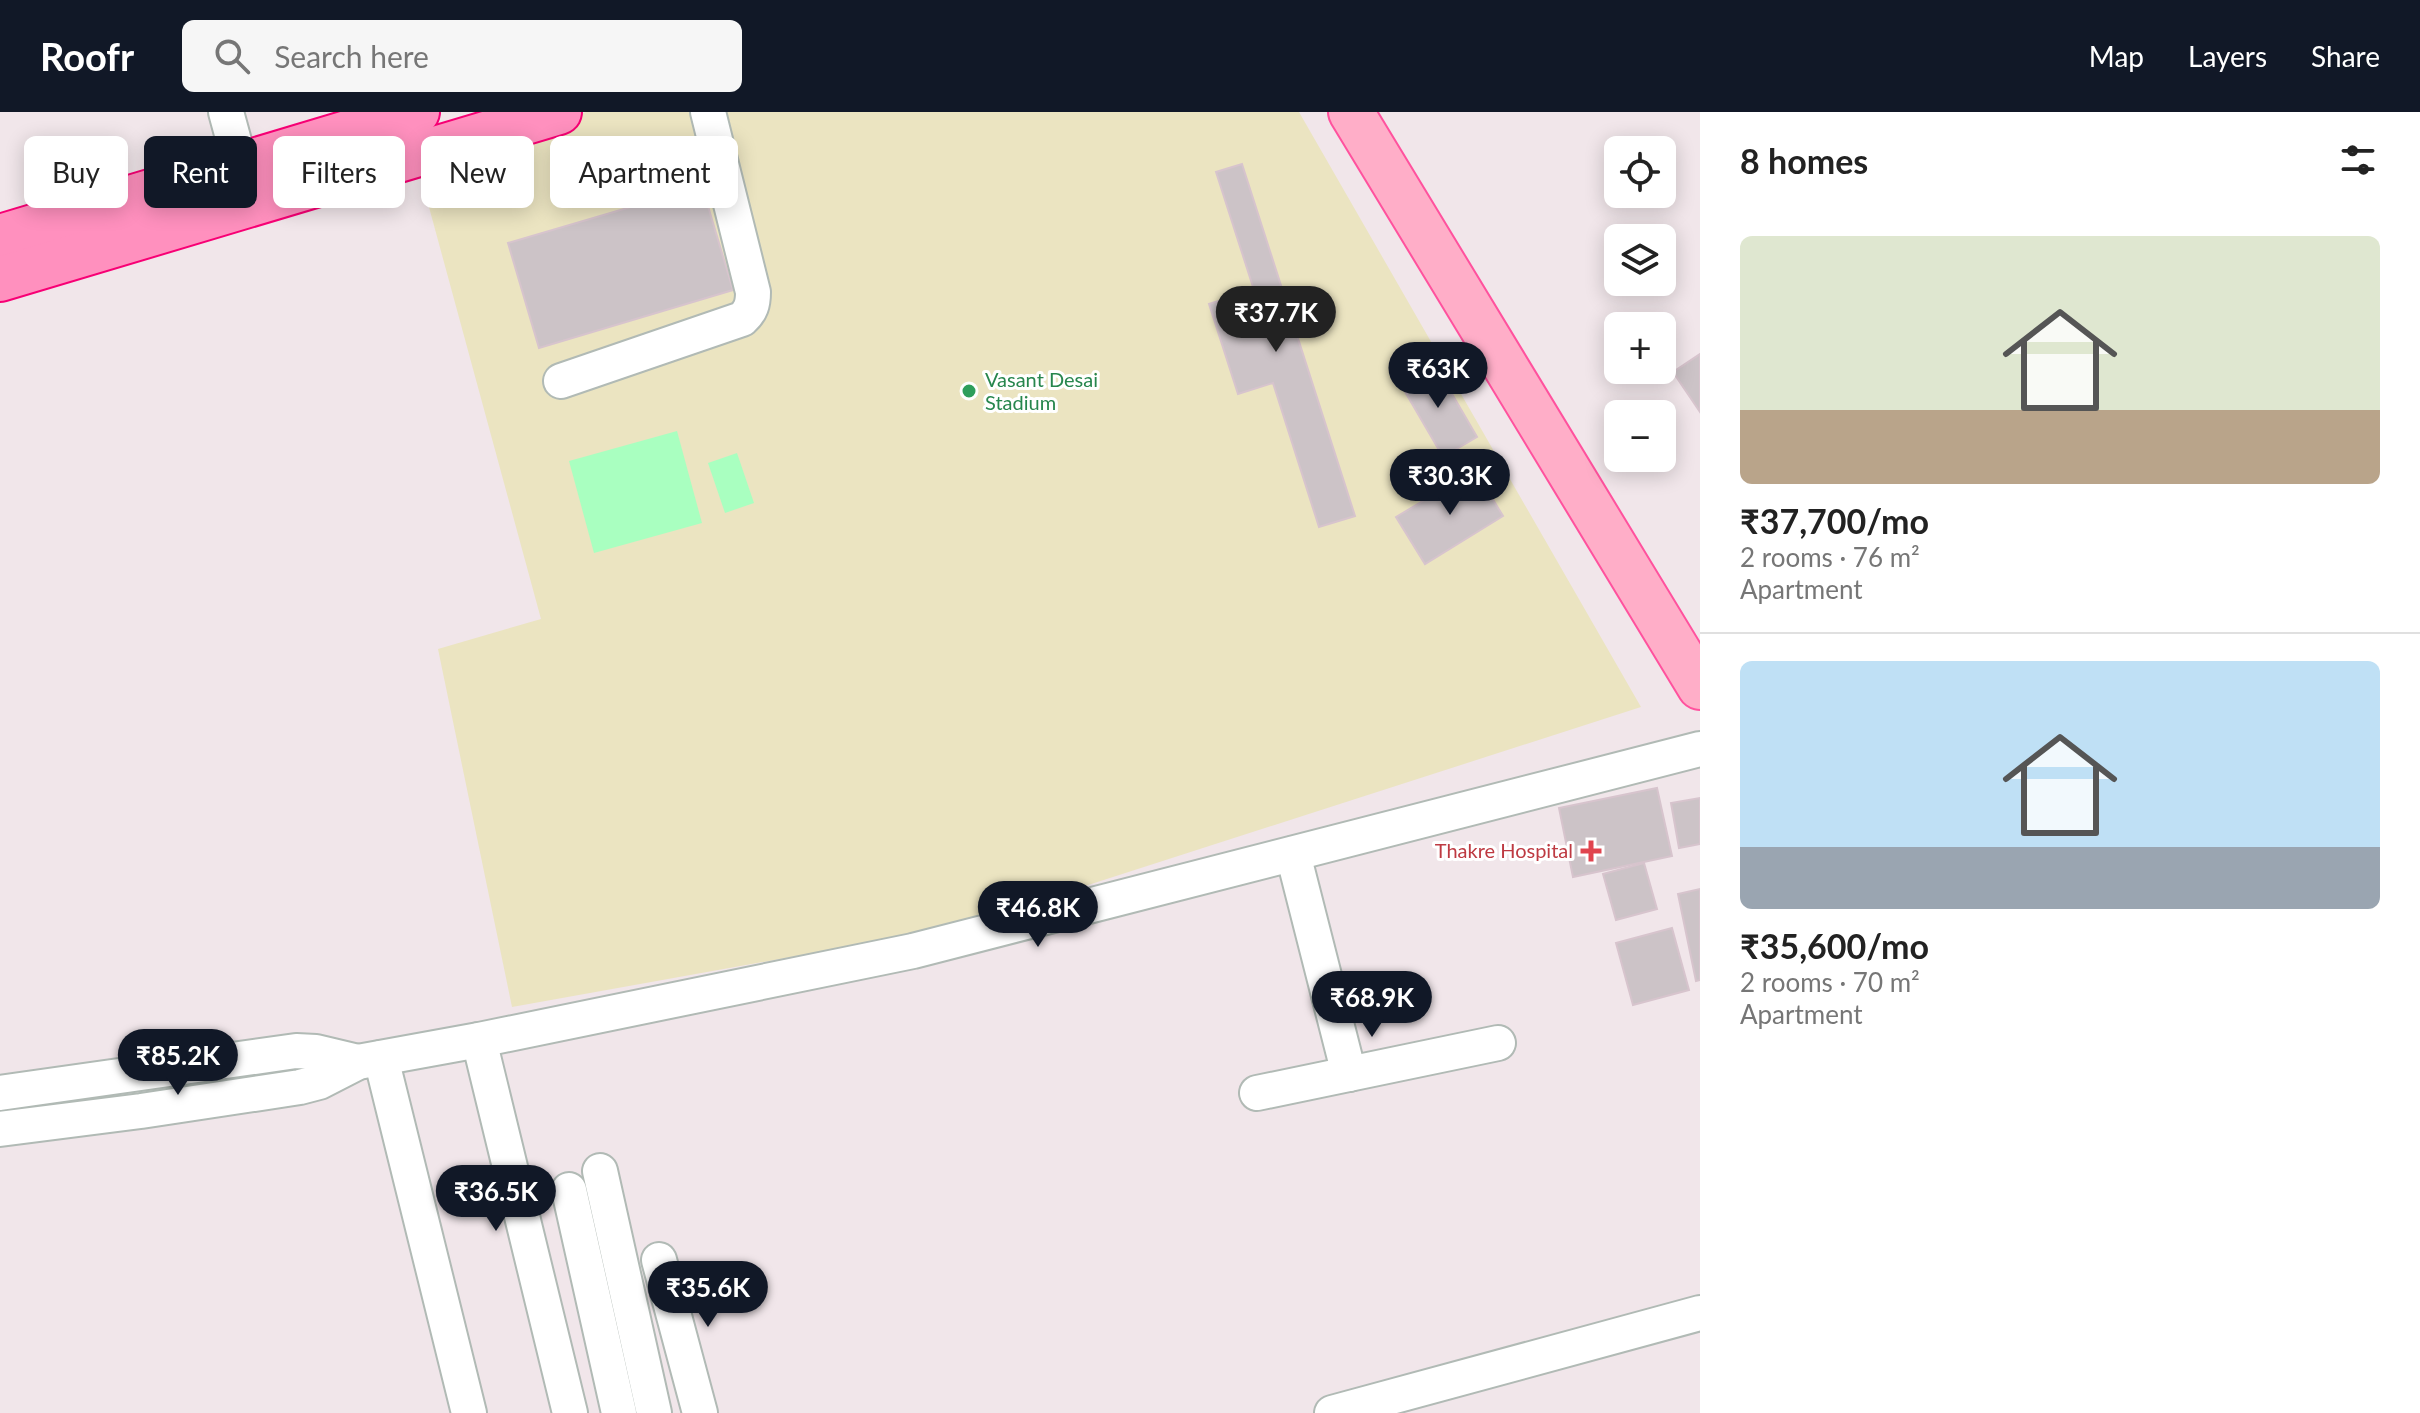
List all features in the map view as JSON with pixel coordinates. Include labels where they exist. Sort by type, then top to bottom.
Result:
[{"type":"highway","points":[[257,180],[417,112]]},
{"type":"highway","points":[[257,182],[559,112]]},
{"type":"highway","points":[[0,237],[144,207]]},
{"type":"highway","points":[[0,279],[186,208]]},
{"type":"main road","points":[[1351,112],[1700,687]]},
{"type":"street","points":[[226,112],[233,136]]},
{"type":"street","points":[[561,381],[742,319],[749,313],[753,292],[708,112]]},
{"type":"street","points":[[369,1060],[296,1051],[8,1092],[11,1128],[300,1087],[369,1060],[913,951],[1700,749]]},
{"type":"street","points":[[1293,854],[1349,1074]]},
{"type":"street","points":[[479,1040],[570,1413]]},
{"type":"street","points":[[1257,1093],[1498,1043]]},
{"type":"street","points":[[369,1060],[469,1413]]},
{"type":"street","points":[[600,1171],[654,1413]]},
{"type":"street","points":[[569,1190],[619,1413]]},
{"type":"street","points":[[659,1260],[700,1413]]},
{"type":"street","points":[[1332,1413],[1430,1400],[1700,1313]]},
{"type":"shaded area","name":"Vasant Desai Stadium","points":[[586,112],[1299,112],[1641,707],[958,927],[512,1007],[438,649],[541,619],[429,208],[534,208],[534,136],[506,136]]},
{"type":"shaded area","points":[[677,431],[702,523],[594,553],[569,461]]},
{"type":"shaded area","points":[[737,453],[754,503],[725,513],[708,463]]},
{"type":"building","points":[[1242,164],[1355,516],[1319,527],[1273,383],[1238,394],[1209,304],[1254,290],[1216,172]]},
{"type":"building","points":[[627,208],[709,208],[733,290],[539,348],[508,243]]},
{"type":"building","points":[[1700,354],[1700,412],[1676,376],[1676,370]]},
{"type":"building","points":[[1434,363],[1477,437],[1443,457],[1400,383]]},
{"type":"building","points":[[1475,470],[1503,516],[1425,564],[1396,517]]},
{"type":"building","points":[[1657,788],[1672,856],[1573,877],[1559,808]]},
{"type":"building","points":[[1700,798],[1700,844],[1679,848],[1671,803]]},
{"type":"building","points":[[1644,863],[1657,909],[1616,920],[1603,874]]},
{"type":"building","points":[[1700,889],[1700,980],[1696,981],[1678,894]]},
{"type":"building","points":[[1672,928],[1689,990],[1633,1005],[1616,943]]},
{"type":"place","name":"Vasant Desai Stadium","points":[[969,391]]},
{"type":"place","name":"Thakre Hospital","points":[[1591,851]]}]
